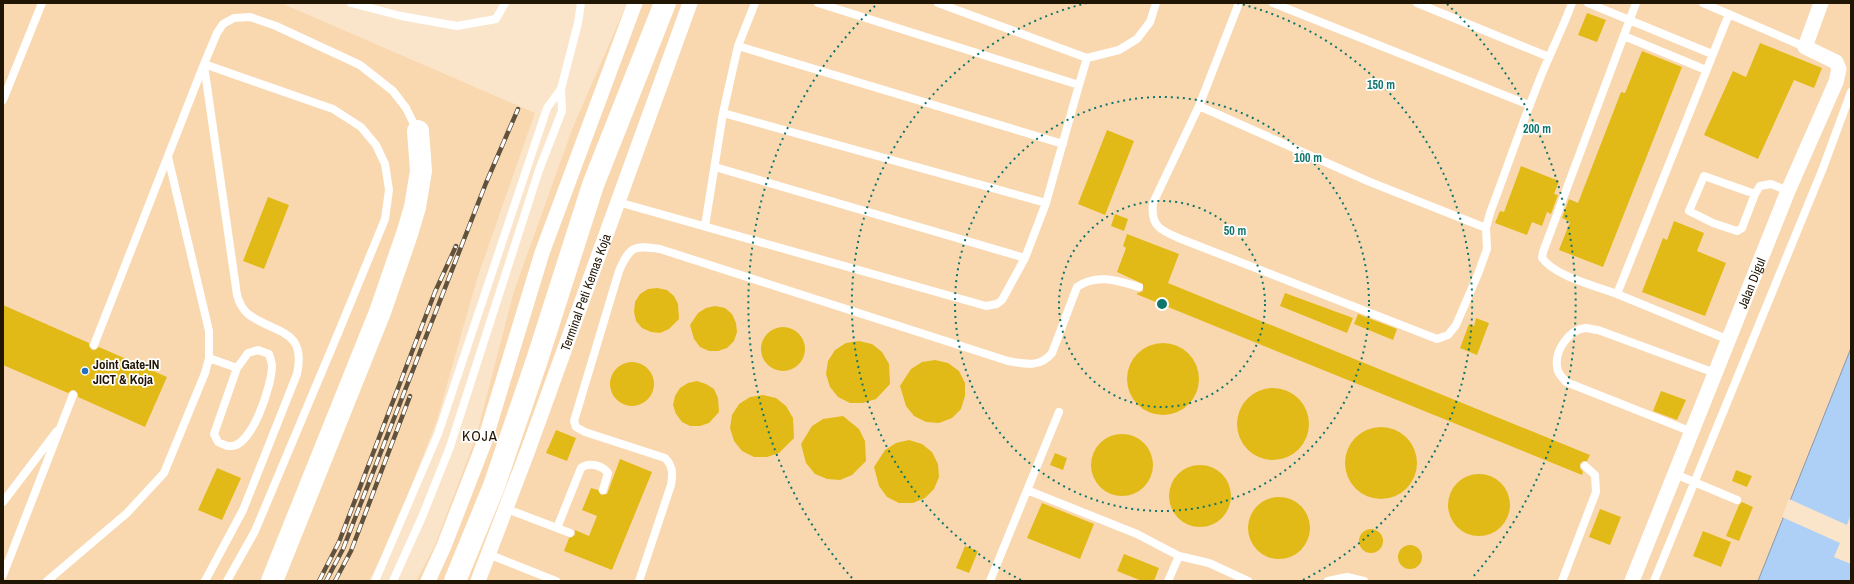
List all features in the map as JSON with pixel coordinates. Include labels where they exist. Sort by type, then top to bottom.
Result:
[{"type":"highway","points":[[454,581],[494,486],[537,360],[593,185],[665,3]]},
{"type":"highway","points":[[272,581],[380,312],[407,234],[415,206],[422,171],[418,131]]},
{"type":"street","points":[[428,581],[444,546],[484,444],[542,253],[635,3]]},
{"type":"street","name":"Terminal Peti Kemas Koja","points":[[478,581],[506,509],[690,3]]},
{"type":"street","points":[[1804,47],[1821,3]]},
{"type":"street","name":"Jalan Digul","points":[[1632,581],[1788,191],[1826,107],[1839,69],[1836,62],[1804,47]]},
{"type":"lane","points":[[3,100],[42,3]]},
{"type":"lane","points":[[351,3],[401,16],[457,26],[496,19],[505,3]]},
{"type":"lane","points":[[393,581],[422,517],[450,447],[539,170],[562,111],[561,89],[578,22],[581,3]]},
{"type":"lane","points":[[705,226],[723,113],[738,46],[755,3]]},
{"type":"lane","points":[[818,3],[1079,85]]},
{"type":"lane","points":[[938,3],[1087,58],[1119,50],[1137,39],[1150,22],[1156,3]]},
{"type":"lane","points":[[1239,3],[1199,106],[1153,203],[1152,213],[1154,222],[1159,228],[1181,239],[1437,339],[1448,335],[1456,325],[1485,257],[1487,243],[1486,228],[1490,214],[1529,105],[1572,3]]},
{"type":"lane","points":[[1273,3],[1529,105]]},
{"type":"lane","points":[[1417,3],[1548,57]]},
{"type":"lane","points":[[1588,3],[1712,54]]},
{"type":"lane","points":[[1636,3],[1542,258],[1548,265],[1558,272],[1618,294],[1729,340]]},
{"type":"lane","points":[[1703,3],[1804,47]]},
{"type":"lane","points":[[1618,294],[1729,14]]},
{"type":"lane","points":[[94,345],[204,64],[217,33],[223,24],[234,18],[250,17],[276,26],[360,65],[393,91],[406,108],[418,131]]},
{"type":"lane","points":[[1624,36],[1706,70]]},
{"type":"lane","points":[[738,46],[1063,144]]},
{"type":"lane","points":[[618,202],[986,306],[997,304],[1002,300],[1025,258],[1046,203],[1087,58]]},
{"type":"lane","points":[[204,64],[237,295],[240,305],[247,314],[283,332],[293,341],[298,350],[300,362],[297,374],[243,510],[205,581]]},
{"type":"lane","points":[[204,64],[333,109],[361,127],[376,145],[385,164],[389,190],[384,219],[339,331],[255,531],[227,581]]},
{"type":"lane","points":[[376,581],[438,434],[547,108],[561,89]]},
{"type":"lane","points":[[1654,581],[1823,168],[1851,92]]},
{"type":"lane","points":[[1199,106],[1370,182],[1486,228]]},
{"type":"lane","points":[[723,113],[1046,203]]},
{"type":"lane","points":[[47,581],[127,513],[164,473],[201,386],[209,358],[209,331],[168,157]]},
{"type":"lane","points":[[715,167],[1025,258]]},
{"type":"lane","points":[[1755,194],[1704,176],[1689,209],[1692,214],[1737,231],[1742,228],[1755,194],[1760,186],[1767,184],[1788,191]]},
{"type":"lane","points":[[639,581],[671,485],[673,473],[670,463],[665,458],[585,432],[576,427],[574,421],[619,270],[625,256],[631,249],[640,246],[660,249],[1008,361],[1027,365],[1047,360],[1052,353],[1077,287],[1085,281],[1096,279],[1113,279],[1139,287]]},
{"type":"lane","points":[[479,312],[491,316]]},
{"type":"lane","points":[[1692,432],[1566,382],[1559,375],[1556,366],[1558,355],[1565,340],[1575,331],[1586,328],[1605,333],[1715,373]]},
{"type":"lane","points":[[258,350],[269,354],[273,365],[269,391],[259,416],[251,430],[238,444],[230,447],[218,442],[214,434],[237,368],[248,353],[258,350]]},
{"type":"lane","points":[[209,358],[237,368]]},
{"type":"lane","points":[[3,575],[73,395]]},
{"type":"lane","points":[[990,581],[1059,412]]},
{"type":"lane","points":[[3,502],[63,422]]},
{"type":"lane","points":[[557,528],[581,468],[586,464],[592,464],[606,469],[608,478],[603,490]]},
{"type":"lane","points":[[1562,581],[1596,492],[1596,475],[1585,466]]},
{"type":"lane","points":[[1675,474],[1737,500]]},
{"type":"lane","points":[[1027,490],[1137,534],[1179,556],[1209,563],[1248,581]]},
{"type":"lane","points":[[506,509],[570,533]]},
{"type":"lane","points":[[488,554],[556,581]]},
{"type":"lane","points":[[1168,581],[1179,556]]},
{"type":"lane","points":[[1328,581],[1347,577],[1364,581]]},
{"type":"shaded area","points":[[3,3],[281,3],[535,113],[477,279],[437,420],[395,529],[369,581],[3,581]]},
{"type":"shaded area","points":[[627,3],[1851,3],[1851,348],[1758,581],[416,581],[435,545],[476,437],[514,291],[573,127]]},
{"type":"water","points":[[1851,348],[1851,581],[1758,581]]},
{"type":"pier","points":[[1789,499],[1847,525],[1851,514],[1851,564],[1834,557],[1840,543],[1782,517]]},
{"type":"building","points":[[1587,13],[1606,20],[1597,42],[1578,35]]},
{"type":"building","points":[[1760,43],[1822,68],[1814,88],[1794,80],[1758,159],[1704,135],[1733,71],[1746,77]]},
{"type":"building","points":[[1642,51],[1682,67],[1603,267],[1559,250],[1570,222],[1562,218],[1569,199],[1578,203],[1621,92],[1625,93]]},
{"type":"building","points":[[1107,130],[1134,141],[1105,215],[1078,204]]},
{"type":"building","points":[[1521,166],[1559,181],[1554,194],[1558,195],[1551,214],[1547,212],[1542,226],[1532,222],[1527,235],[1495,223],[1500,211],[1504,212]]},
{"type":"building","points":[[268,197],[289,205],[264,269],[243,261]]},
{"type":"building","points":[[1115,214],[1128,219],[1124,231],[1111,226]]},
{"type":"building","points":[[1674,221],[1704,233],[1697,251],[1726,263],[1705,316],[1642,292],[1663,238],[1667,240]]},
{"type":"building","points":[[1127,234],[1179,254],[1168,283],[1590,455],[1587,461],[1583,461],[1580,464],[1580,468],[1583,472],[1582,475],[1136,294],[1143,291],[1143,284],[1117,272],[1126,248],[1123,246]]},
{"type":"building","points":[[657,288],[667,290],[674,296],[678,304],[679,319],[669,329],[660,333],[651,332],[642,328],[636,321],[634,312],[635,302],[640,294],[648,289]]},
{"type":"building","points":[[1285,293],[1353,318],[1347,333],[1280,306]]},
{"type":"building","name":"Joint Gate-IN JICT & Koja","points":[[3,305],[89,343],[92,350],[99,347],[167,377],[145,427],[78,397],[75,390],[68,393],[3,365]]},
{"type":"building","points":[[715,306],[725,308],[732,314],[736,323],[737,332],[734,341],[727,348],[718,351],[709,351],[700,347],[694,339],[690,325],[698,313],[706,308]]},
{"type":"building","points":[[1358,314],[1397,329],[1393,340],[1354,324]]},
{"type":"building","points":[[1476,318],[1489,323],[1477,355],[1460,348],[1469,324],[1474,326]]},
{"type":"building","points":[[779,327],[787,327],[792,328],[799,333],[804,340],[804,358],[799,365],[792,370],[779,371],[771,368],[764,361],[761,353],[761,345],[764,337],[771,330]]},
{"type":"building","points":[[859,341],[872,344],[882,352],[889,364],[890,384],[876,399],[863,403],[850,403],[838,397],[830,387],[826,374],[828,361],[835,350],[846,343]]},
{"type":"building","points":[[1163,343],[1183,349],[1193,359],[1199,379],[1193,399],[1183,409],[1163,415],[1143,409],[1133,399],[1127,379],[1133,359],[1143,349]]},
{"type":"building","points":[[935,360],[948,363],[959,371],[965,383],[965,396],[961,409],[952,418],[939,423],[926,422],[914,416],[906,406],[900,386],[911,369],[922,362]]},
{"type":"building","points":[[628,362],[636,362],[641,363],[648,368],[653,375],[653,393],[648,400],[641,405],[628,406],[620,403],[613,396],[610,388],[610,380],[613,372],[620,365]]},
{"type":"building","points":[[697,381],[714,389],[718,398],[719,412],[709,423],[700,426],[690,426],[682,422],[676,414],[673,405],[675,396],[680,388],[688,383]]},
{"type":"building","points":[[1273,388],[1293,394],[1303,404],[1309,424],[1303,444],[1293,454],[1273,460],[1253,454],[1243,444],[1237,424],[1243,404],[1253,394]]},
{"type":"building","points":[[1661,391],[1686,400],[1677,420],[1653,411]]},
{"type":"building","points":[[763,395],[776,398],[786,406],[793,418],[794,438],[779,453],[767,457],[754,457],[742,451],[734,441],[730,428],[732,415],[739,404],[750,397]]},
{"type":"building","points":[[843,416],[859,429],[865,441],[866,461],[852,475],[840,480],[827,479],[815,474],[806,463],[801,444],[812,426],[823,419]]},
{"type":"building","points":[[1381,427],[1401,433],[1411,443],[1417,463],[1411,483],[1401,493],[1381,499],[1361,493],[1351,483],[1345,463],[1351,443],[1361,433]]},
{"type":"building","points":[[556,430],[576,438],[567,461],[546,453]]},
{"type":"building","points":[[1116,434],[1128,434],[1144,443],[1151,453],[1153,465],[1151,477],[1144,487],[1128,496],[1116,496],[1105,491],[1096,482],[1091,471],[1091,459],[1096,448],[1105,439]]},
{"type":"building","points":[[909,440],[922,444],[932,452],[938,464],[939,477],[934,489],[925,498],[913,503],[899,503],[887,497],[879,486],[874,467],[885,450],[896,443]]},
{"type":"building","points":[[1055,453],[1067,458],[1063,470],[1050,465]]},
{"type":"building","points":[[620,459],[652,472],[612,570],[564,551],[569,538],[575,535],[575,530],[589,536],[597,516],[582,510],[591,488],[598,490],[601,495],[607,494]]},
{"type":"building","points":[[1194,465],[1206,465],[1222,474],[1229,484],[1231,496],[1229,508],[1222,518],[1206,527],[1194,527],[1183,522],[1174,513],[1169,502],[1169,490],[1174,479],[1183,470]]},
{"type":"building","points":[[217,468],[241,478],[222,520],[198,510]]},
{"type":"building","points":[[1736,470],[1752,476],[1747,487],[1732,481]]},
{"type":"building","points":[[1479,474],[1491,477],[1501,483],[1507,493],[1510,505],[1507,517],[1501,527],[1491,533],[1479,536],[1467,533],[1457,527],[1451,517],[1448,505],[1451,493],[1457,483],[1467,477]]},
{"type":"building","points":[[1273,497],[1285,497],[1301,506],[1308,516],[1310,528],[1308,540],[1301,550],[1285,559],[1273,559],[1262,554],[1253,545],[1248,534],[1248,522],[1253,511],[1262,502]]},
{"type":"building","points":[[1742,502],[1753,507],[1739,541],[1726,536],[1739,505]]},
{"type":"building","points":[[1042,503],[1094,524],[1080,559],[1027,538]]},
{"type":"building","points":[[1600,509],[1621,517],[1610,545],[1589,537]]},
{"type":"building","points":[[1371,529],[1379,533],[1383,541],[1379,549],[1371,553],[1363,549],[1359,541],[1363,533]]},
{"type":"building","points":[[1703,531],[1731,542],[1721,567],[1693,556]]},
{"type":"building","points":[[1410,545],[1418,549],[1422,557],[1418,565],[1410,569],[1402,565],[1398,557],[1402,549]]},
{"type":"building","points":[[965,546],[978,551],[969,573],[956,568]]},
{"type":"building","points":[[1124,554],[1159,568],[1154,581],[1142,581],[1117,571]]},
{"type":"railway","points":[[326,581],[343,549],[486,183],[518,109]]},
{"type":"railway","points":[[319,581],[339,542],[435,292],[456,246]]},
{"type":"railway","points":[[335,581],[351,551],[410,396]]},
{"type":"place","name":"Joint Gate-IN JICT & Koja","points":[[85,371]]},
{"type":"district","name":"KOJA","points":[[480,435]]}]
